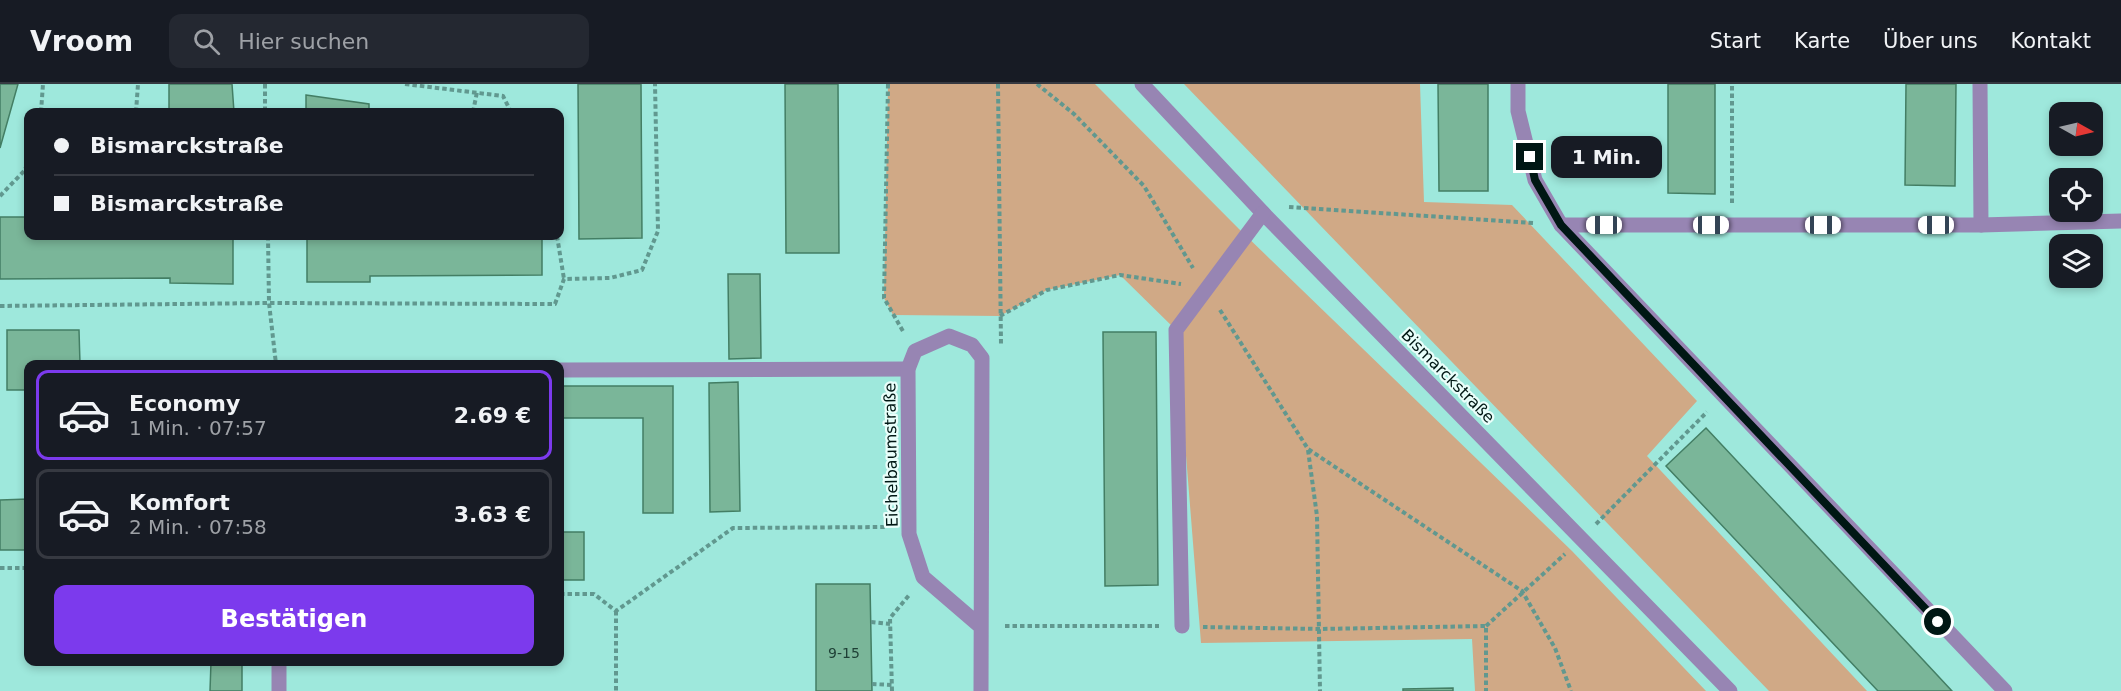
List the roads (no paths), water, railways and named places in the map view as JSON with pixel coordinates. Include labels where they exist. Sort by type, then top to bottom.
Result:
[{"type":"street","name":"Bismarckstraße","points":[[1142,84],[1263,213],[1730,691]]},
{"type":"street","points":[[1518,84],[1518,111],[1535,180],[1561,225],[2005,691]]},
{"type":"street","points":[[1980,84],[1981,225]]},
{"type":"street","points":[[1182,626],[1176,330],[1263,213]]},
{"type":"street","points":[[1561,225],[1981,225],[2121,221]]},
{"type":"street","name":"Eichelbaumstraße","points":[[949,336],[972,345],[982,358],[981,626],[923,576],[909,534],[908,369],[915,351],[949,336]]},
{"type":"street","points":[[564,370],[908,369]]},
{"type":"street","points":[[981,626],[981,691]]},
{"type":"street","points":[[279,666],[279,691]]}]
